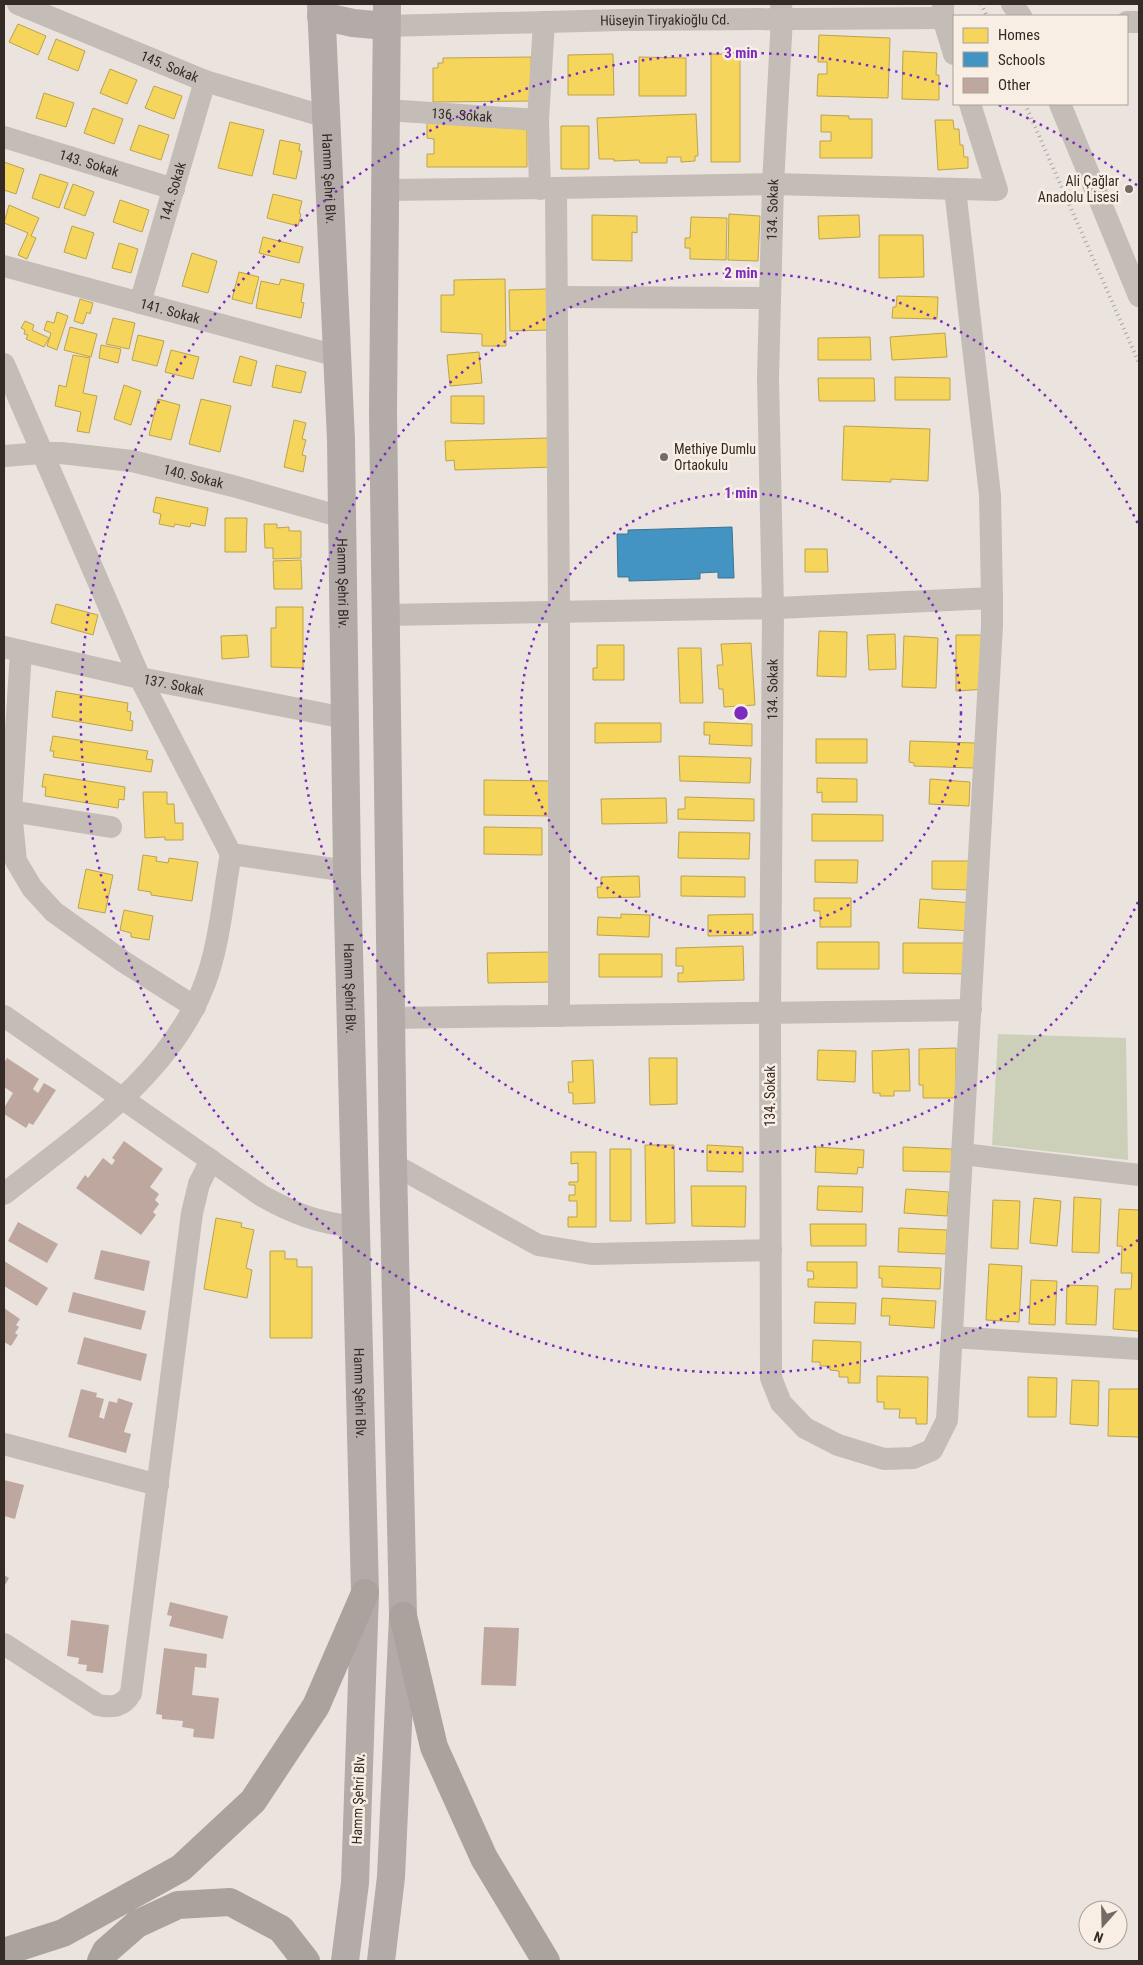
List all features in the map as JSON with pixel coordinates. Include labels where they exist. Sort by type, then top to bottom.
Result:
[{"type":"highway","points":[[4,1952],[63,1933],[181,1868],[253,1801],[316,1706],[365,1593]]},
{"type":"highway","points":[[403,1616],[434,1747],[484,1858],[546,1961]]},
{"type":"highway","points":[[101,1961],[106,1952],[137,1924],[178,1905],[230,1902],[281,1930],[306,1961]]},
{"type":"main road","name":"Hamm Şehri Blv.","points":[[345,1961],[355,1883],[365,1593],[347,871],[341,440],[321,10],[353,23],[387,15]]},
{"type":"main road","points":[[381,1961],[391,1877],[403,1616],[393,1164],[383,411],[387,15]]},
{"type":"street","name":"145. Sokak","points":[[18,4],[205,81],[326,117]]},
{"type":"street","points":[[1012,4],[1020,15]]},
{"type":"street","name":"134. Sokak","points":[[781,11],[773,184],[768,378],[773,608],[770,1013],[771,1378],[780,1403],[805,1428],[838,1445],[884,1459],[913,1458],[932,1450],[947,1420],[963,1154],[992,598],[990,495],[955,189]]},
{"type":"street","points":[[943,11],[953,50]]},
{"type":"street","name":"Hüseyin Tiryakioğlu Cd.","points":[[387,15],[544,22],[622,12],[943,11]]},
{"type":"street","points":[[544,22],[538,120],[548,188],[557,297],[559,613],[558,1016]]},
{"type":"street","name":"144. Sokak","points":[[140,302],[205,81]]},
{"type":"street","points":[[385,190],[773,184],[998,190],[970,105]]},
{"type":"street","points":[[1060,105],[1139,296]]},
{"type":"street","name":"136. Sokak","points":[[386,110],[538,120]]},
{"type":"street","name":"143. Sokak","points":[[4,137],[174,189]]},
{"type":"street","name":"141. Sokak","points":[[4,266],[337,356]]},
{"type":"street","points":[[557,297],[770,298]]},
{"type":"street","points":[[4,364],[140,678],[231,854],[212,962],[195,1007],[184,1026],[154,1068],[122,1099],[4,1194]]},
{"type":"street","name":"140. Sokak","points":[[4,456],[42,452],[132,461],[233,486],[342,517]]},
{"type":"street","points":[[386,615],[773,608],[992,598]]},
{"type":"street","points":[[12,649],[7,810],[16,862],[32,888],[54,912],[124,962],[195,1007]]},
{"type":"street","name":"137. Sokak","points":[[12,649],[140,678],[345,718]]},
{"type":"street","points":[[7,810],[111,827]]},
{"type":"street","points":[[231,854],[347,871]]},
{"type":"street","points":[[391,1018],[971,1010]]},
{"type":"street","points":[[4,1016],[262,1196],[287,1209],[327,1224],[356,1227]]},
{"type":"street","points":[[963,1154],[1139,1176]]},
{"type":"street","points":[[4,1644],[98,1705],[114,1707],[124,1702],[132,1688],[192,1214],[200,1184],[211,1160]]},
{"type":"street","points":[[393,1164],[538,1245],[592,1254],[771,1250]]},
{"type":"street","points":[[952,1337],[1139,1349]]},
{"type":"street","points":[[4,1444],[158,1485]]},
{"type":"green space","points":[[998,1034],[1126,1038],[1128,1160],[992,1145]]},
{"type":"building: Homes","points":[[18,24],[46,36],[38,55],[9,42]]},
{"type":"building: Homes","points":[[819,35],[890,38],[888,98],[817,96],[818,74],[827,74],[827,62],[818,62]]},
{"type":"building: Homes","points":[[56,39],[85,51],[78,71],[48,59]]},
{"type":"building: Homes","points":[[903,51],[937,53],[936,75],[939,75],[939,100],[902,99]]},
{"type":"building: Homes","points":[[613,54],[614,95],[568,95],[568,55]]},
{"type":"building: Homes","points":[[711,54],[740,54],[740,162],[711,162]]},
{"type":"building: Homes","points":[[531,57],[532,101],[433,102],[433,68],[438,68],[438,63],[443,63],[443,58]]},
{"type":"building: Homes","points":[[639,57],[686,58],[686,96],[639,96]]},
{"type":"building: Homes","points":[[110,69],[137,80],[127,104],[100,93]]},
{"type":"building: Homes","points":[[154,86],[182,96],[174,119],[145,108]]},
{"type":"building: Homes","points":[[44,93],[74,103],[66,127],[36,118]]},
{"type":"building: Homes","points":[[93,108],[123,119],[114,144],[84,133]]},
{"type":"building: Homes","points":[[696,114],[698,156],[695,156],[695,161],[681,162],[681,157],[667,157],[667,163],[640,163],[639,160],[614,161],[614,159],[599,159],[597,118]]},
{"type":"building: Homes","points":[[821,115],[849,116],[849,119],[872,119],[872,158],[820,158],[820,141],[831,141],[831,132],[821,132]]},
{"type":"building: Homes","points":[[427,119],[527,120],[527,167],[427,167],[427,154],[434,154],[434,139],[427,138]]},
{"type":"building: Homes","points":[[935,120],[953,120],[954,129],[959,129],[960,145],[963,145],[964,157],[968,157],[968,168],[938,170]]},
{"type":"building: Homes","points":[[230,122],[264,130],[252,176],[218,168]]},
{"type":"building: Homes","points":[[139,125],[169,135],[161,160],[130,150]]},
{"type":"building: Homes","points":[[561,126],[589,126],[589,169],[561,169]]},
{"type":"building: Homes","points":[[280,140],[300,144],[299,151],[302,151],[296,179],[273,174]]},
{"type":"building: Homes","points":[[4,162],[24,169],[16,194],[4,190]]},
{"type":"building: Homes","points":[[40,174],[68,183],[59,208],[32,198]]},
{"type":"building: Homes","points":[[73,184],[94,192],[85,216],[64,208]]},
{"type":"building: Homes","points":[[273,194],[302,201],[298,226],[267,218]]},
{"type":"building: Homes","points":[[120,200],[149,210],[142,232],[113,222]]},
{"type":"building: Homes","points":[[9,205],[39,218],[31,236],[36,238],[27,259],[18,255],[28,233],[4,223]]},
{"type":"building: Homes","points":[[729,214],[760,216],[758,261],[728,260]]},
{"type":"building: Homes","points":[[592,215],[637,216],[637,233],[632,232],[632,261],[592,260]]},
{"type":"building: Homes","points":[[859,215],[860,237],[819,239],[818,216]]},
{"type":"building: Homes","points":[[691,217],[727,218],[726,260],[690,259],[690,248],[685,248],[685,238],[690,238]]},
{"type":"building: Homes","points":[[72,226],[94,233],[86,259],[64,252]]},
{"type":"building: Homes","points":[[879,235],[923,235],[924,277],[879,278]]},
{"type":"building: Homes","points":[[263,237],[303,247],[299,263],[259,253]]},
{"type":"building: Homes","points":[[119,243],[138,249],[131,273],[112,268]]},
{"type":"building: Homes","points":[[192,253],[217,261],[208,293],[182,286]]},
{"type":"building: Homes","points":[[239,272],[259,277],[252,304],[232,299]]},
{"type":"building: Homes","points":[[281,279],[304,284],[301,302],[304,303],[301,318],[256,308],[261,281],[279,285]]},
{"type":"building: Homes","points":[[505,279],[506,346],[482,346],[482,334],[441,332],[441,295],[454,295],[454,280]]},
{"type":"building: Homes","points":[[547,289],[548,330],[510,331],[509,290]]},
{"type":"building: Homes","points":[[897,296],[938,297],[937,319],[892,318]]},
{"type":"building: Homes","points":[[80,299],[93,303],[90,314],[87,312],[83,324],[74,321]]},
{"type":"building: Homes","points":[[57,312],[68,316],[57,350],[47,346],[51,333],[44,330],[47,321],[54,323]]},
{"type":"building: Homes","points":[[113,318],[135,323],[129,349],[106,344]]},
{"type":"building: Homes","points":[[25,321],[34,325],[32,330],[49,338],[44,347],[26,339],[28,335],[24,334],[25,330],[21,328]]},
{"type":"building: Homes","points":[[70,327],[97,334],[91,357],[64,350]]},
{"type":"building: Homes","points":[[945,333],[947,357],[892,360],[890,337]]},
{"type":"building: Homes","points":[[138,335],[164,341],[157,366],[132,360]]},
{"type":"building: Homes","points":[[870,337],[871,360],[818,360],[818,338]]},
{"type":"building: Homes","points":[[101,345],[121,349],[118,363],[99,358]]},
{"type":"building: Homes","points":[[171,350],[199,357],[193,379],[165,372]]},
{"type":"building: Homes","points":[[479,352],[482,383],[450,386],[447,355]]},
{"type":"building: Homes","points":[[73,355],[90,358],[83,393],[97,396],[89,433],[77,431],[81,412],[55,406],[59,385],[66,387]]},
{"type":"building: Homes","points":[[240,356],[257,361],[251,386],[233,382]]},
{"type":"building: Homes","points":[[276,365],[306,372],[301,393],[272,387]]},
{"type":"building: Homes","points":[[895,377],[950,378],[950,400],[895,400]]},
{"type":"building: Homes","points":[[818,378],[874,378],[875,401],[819,401]]},
{"type":"building: Homes","points":[[124,385],[141,391],[131,425],[114,419]]},
{"type":"building: Homes","points":[[451,396],[484,396],[484,424],[451,423]]},
{"type":"building: Homes","points":[[158,399],[180,405],[171,440],[149,435]]},
{"type":"building: Homes","points":[[201,399],[231,406],[220,452],[189,444]]},
{"type":"building: Homes","points":[[294,420],[306,423],[302,439],[306,440],[302,455],[306,456],[303,472],[284,467]]},
{"type":"building: Homes","points":[[844,426],[930,429],[928,481],[891,479],[891,482],[842,480]]},
{"type":"building: Homes","points":[[548,438],[554,467],[455,470],[454,460],[446,461],[445,441]]},
{"type":"building: Homes","points":[[156,497],[208,508],[205,526],[191,523],[190,527],[175,524],[174,527],[159,524],[161,514],[153,512]]},
{"type":"building: Homes","points":[[225,518],[247,518],[246,552],[225,552]]},
{"type":"building: Homes","points":[[264,524],[277,524],[277,528],[289,527],[289,531],[301,531],[301,558],[273,559],[273,548],[265,548]]},
{"type":"building: Homes","points":[[805,549],[827,549],[828,572],[805,572]]},
{"type":"building: Homes","points":[[301,560],[302,589],[274,589],[273,561]]},
{"type":"building: Homes","points":[[56,604],[98,615],[93,635],[51,623]]},
{"type":"building: Homes","points":[[276,607],[303,607],[303,668],[271,667],[271,628],[276,628]]},
{"type":"building: Homes","points":[[819,631],[847,632],[846,677],[817,676]]},
{"type":"building: Homes","points":[[895,634],[896,669],[869,670],[867,635]]},
{"type":"building: Homes","points":[[247,635],[249,657],[222,659],[221,636]]},
{"type":"building: Homes","points":[[956,635],[988,635],[987,689],[956,691]]},
{"type":"building: Homes","points":[[904,636],[938,638],[936,688],[902,687]]},
{"type":"building: Homes","points":[[751,643],[755,705],[724,707],[723,689],[719,689],[717,665],[723,665],[721,644]]},
{"type":"building: Homes","points":[[597,645],[624,645],[624,680],[593,680],[593,668],[597,668]]},
{"type":"building: Homes","points":[[678,648],[701,648],[703,703],[680,703]]},
{"type":"building: Homes","points":[[56,691],[128,703],[127,711],[131,712],[130,720],[133,721],[132,731],[52,717]]},
{"type":"building: Homes","points":[[704,722],[752,724],[752,746],[709,744],[710,735],[704,735]]},
{"type":"building: Homes","points":[[595,723],[661,723],[661,742],[595,743]]},
{"type":"building: Homes","points":[[53,736],[148,751],[146,759],[153,760],[151,772],[53,757],[54,751],[50,751]]},
{"type":"building: Homes","points":[[816,739],[867,739],[867,763],[816,763]]},
{"type":"building: Homes","points":[[910,741],[975,743],[974,768],[914,766],[914,763],[909,762]]},
{"type":"building: Homes","points":[[679,756],[751,758],[750,783],[680,781]]},
{"type":"building: Homes","points":[[44,774],[125,787],[124,800],[119,799],[118,808],[45,796],[46,787],[42,787]]},
{"type":"building: Homes","points":[[817,778],[857,779],[857,802],[822,802],[822,792],[817,793]]},
{"type":"building: Homes","points":[[930,779],[970,782],[969,806],[929,804]]},
{"type":"building: Homes","points":[[484,780],[552,781],[551,816],[484,815]]},
{"type":"building: Homes","points":[[143,792],[167,792],[167,804],[174,804],[175,823],[183,823],[183,840],[165,840],[165,837],[145,838]]},
{"type":"building: Homes","points":[[685,797],[754,799],[754,821],[678,819],[678,809],[685,809]]},
{"type":"building: Homes","points":[[666,798],[667,823],[602,824],[601,799]]},
{"type":"building: Homes","points":[[812,814],[883,815],[883,841],[812,841]]},
{"type":"building: Homes","points":[[484,827],[542,828],[542,855],[484,854]]},
{"type":"building: Homes","points":[[679,832],[750,833],[749,859],[678,858]]},
{"type":"building: Homes","points":[[143,855],[157,857],[156,861],[168,863],[169,858],[198,862],[192,901],[151,895],[151,892],[138,890]]},
{"type":"building: Homes","points":[[815,860],[858,860],[857,883],[815,882]]},
{"type":"building: Homes","points":[[932,861],[975,861],[974,890],[932,889]]},
{"type":"building: Homes","points":[[86,869],[113,875],[105,913],[78,908]]},
{"type":"building: Homes","points":[[639,876],[640,897],[598,898],[597,887],[601,887],[601,877]]},
{"type":"building: Homes","points":[[681,876],[745,877],[745,897],[681,896]]},
{"type":"building: Homes","points":[[814,898],[851,898],[851,927],[820,927],[820,911],[814,911]]},
{"type":"building: Homes","points":[[920,899],[973,903],[971,931],[918,928]]},
{"type":"building: Homes","points":[[124,910],[153,916],[149,940],[131,937],[131,933],[120,930]]},
{"type":"building: Homes","points":[[621,914],[650,915],[649,937],[597,935],[598,917],[621,918]]},
{"type":"building: Homes","points":[[753,914],[753,935],[708,936],[708,915]]},
{"type":"building: Homes","points":[[817,942],[879,942],[879,969],[817,969]]},
{"type":"building: Homes","points":[[903,943],[970,943],[970,974],[903,973]]},
{"type":"building: Homes","points":[[743,946],[744,980],[678,982],[678,973],[683,973],[683,966],[676,966],[676,948]]},
{"type":"building: Homes","points":[[552,952],[553,982],[488,983],[487,953]]},
{"type":"building: Homes","points":[[599,954],[662,954],[662,977],[599,977]]},
{"type":"building: Homes","points":[[956,1048],[956,1098],[923,1098],[923,1085],[919,1085],[919,1049]]},
{"type":"building: Homes","points":[[909,1049],[910,1091],[894,1091],[894,1096],[880,1096],[880,1093],[873,1093],[872,1051]]},
{"type":"building: Homes","points":[[818,1050],[856,1051],[855,1082],[817,1080]]},
{"type":"building: Homes","points":[[649,1058],[677,1058],[677,1104],[650,1105]]},
{"type":"building: Homes","points":[[593,1060],[595,1103],[573,1104],[573,1093],[569,1093],[568,1082],[573,1082],[572,1061]]},
{"type":"building: Homes","points":[[645,1145],[674,1145],[675,1223],[646,1224]]},
{"type":"building: Homes","points":[[707,1145],[743,1147],[743,1172],[707,1171]]},
{"type":"building: Homes","points":[[816,1147],[864,1150],[863,1168],[858,1167],[857,1174],[815,1172]]},
{"type":"building: Homes","points":[[903,1147],[952,1149],[952,1172],[903,1171]]},
{"type":"building: Homes","points":[[610,1149],[631,1149],[631,1221],[610,1221]]},
{"type":"building: Homes","points":[[571,1152],[596,1152],[596,1227],[568,1227],[568,1217],[577,1217],[577,1201],[569,1201],[569,1195],[575,1195],[575,1185],[569,1185],[569,1182],[578,1182],[578,1163],[571,1164]]},
{"type":"building: Homes","points":[[691,1186],[746,1186],[745,1227],[692,1226]]},
{"type":"building: Homes","points":[[818,1186],[863,1187],[862,1212],[817,1210]]},
{"type":"building: Homes","points":[[906,1189],[949,1192],[947,1216],[904,1213]]},
{"type":"building: Homes","points":[[1074,1197],[1101,1199],[1099,1253],[1072,1252]]},
{"type":"building: Homes","points":[[1034,1198],[1061,1201],[1057,1246],[1030,1243]]},
{"type":"building: Homes","points":[[993,1200],[1020,1201],[1018,1249],[991,1248]]},
{"type":"building: Homes","points":[[1119,1209],[1139,1210],[1139,1331],[1113,1329],[1115,1289],[1131,1289],[1132,1273],[1121,1273],[1122,1246],[1117,1246]]},
{"type":"building: Homes","points":[[216,1218],[242,1223],[241,1227],[254,1230],[246,1268],[252,1270],[247,1298],[204,1289]]},
{"type":"building: Homes","points":[[810,1224],[866,1224],[866,1246],[811,1246]]},
{"type":"building: Homes","points":[[899,1228],[947,1230],[946,1254],[898,1252]]},
{"type":"building: Homes","points":[[270,1251],[285,1251],[285,1259],[297,1259],[297,1267],[312,1267],[312,1338],[270,1338]]},
{"type":"building: Homes","points":[[807,1262],[857,1262],[857,1288],[808,1287],[808,1279],[814,1279],[813,1271],[807,1271]]},
{"type":"building: Homes","points":[[989,1264],[1022,1266],[1019,1322],[986,1320]]},
{"type":"building: Homes","points":[[879,1266],[941,1268],[940,1289],[882,1287],[882,1278],[879,1278]]},
{"type":"building: Homes","points":[[1031,1280],[1057,1281],[1055,1325],[1029,1324]]},
{"type":"building: Homes","points":[[1067,1285],[1098,1286],[1096,1325],[1066,1324]]},
{"type":"building: Homes","points":[[882,1298],[936,1301],[934,1328],[889,1325],[890,1316],[881,1316]]},
{"type":"building: Homes","points":[[815,1302],[856,1303],[855,1324],[814,1323]]},
{"type":"building: Homes","points":[[813,1340],[861,1342],[860,1383],[848,1383],[848,1377],[839,1377],[839,1371],[830,1370],[830,1366],[820,1366],[820,1362],[812,1362]]},
{"type":"building: Homes","points":[[877,1376],[928,1377],[927,1424],[916,1424],[916,1418],[899,1418],[900,1409],[884,1409],[884,1402],[877,1402]]},
{"type":"building: Homes","points":[[1028,1377],[1057,1378],[1056,1417],[1028,1417]]},
{"type":"building: Homes","points":[[1072,1380],[1099,1381],[1098,1426],[1070,1424]]},
{"type":"building: Homes","points":[[1109,1389],[1139,1389],[1139,1437],[1108,1436]]},
{"type":"building: Schools","points":[[732,527],[734,578],[718,578],[718,572],[700,573],[700,579],[629,581],[629,577],[618,577],[617,534],[628,534],[628,530]]},
{"type":"building: Other","points":[[7,1058],[39,1079],[33,1089],[38,1093],[44,1083],[56,1090],[33,1125],[29,1123],[26,1128],[4,1114],[4,1108],[13,1093],[4,1087],[4,1063]]},
{"type":"building: Other","points":[[124,1141],[163,1169],[150,1187],[159,1194],[155,1200],[159,1204],[153,1212],[156,1215],[141,1235],[76,1188],[85,1175],[88,1178],[103,1158],[112,1165],[115,1160],[112,1158]]},
{"type":"building: Other","points":[[18,1222],[58,1244],[47,1263],[8,1241]]},
{"type":"building: Other","points":[[101,1250],[150,1261],[144,1291],[94,1279]]},
{"type":"building: Other","points":[[4,1261],[48,1288],[37,1306],[4,1286]]},
{"type":"building: Other","points":[[73,1292],[146,1311],[141,1330],[68,1312]]},
{"type":"building: Other","points":[[4,1308],[20,1319],[16,1325],[19,1327],[15,1333],[18,1335],[11,1346],[4,1342]]},
{"type":"building: Other","points":[[84,1337],[147,1354],[141,1381],[77,1364]]},
{"type":"building: Other","points":[[81,1389],[97,1393],[96,1397],[104,1399],[99,1417],[104,1419],[109,1401],[117,1403],[118,1398],[133,1403],[124,1432],[131,1434],[126,1453],[68,1437]]},
{"type":"building: Other","points":[[4,1480],[24,1485],[15,1519],[4,1516]]},
{"type":"building: Other","points":[[4,1575],[9,1578],[4,1587]]},
{"type":"building: Other","points":[[170,1602],[228,1616],[223,1639],[169,1626],[172,1616],[167,1615]]},
{"type":"building: Other","points":[[71,1620],[109,1625],[103,1673],[86,1671],[87,1665],[78,1664],[79,1658],[67,1656]]},
{"type":"building: Other","points":[[484,1627],[519,1628],[516,1686],[481,1685]]},
{"type":"building: Other","points":[[164,1648],[207,1654],[206,1668],[195,1667],[192,1695],[219,1698],[214,1739],[193,1737],[194,1729],[182,1727],[183,1721],[162,1719],[162,1715],[156,1714]]},
{"type":"railway","points":[[981,4],[986,15]]},
{"type":"railway","points":[[1025,105],[1139,363]]},
{"type":"place","name":"Ali Çağlar Anadolu Lisesi","points":[[1129,189]]},
{"type":"place","name":"Methiye Dumlu Ortaokulu","points":[[664,457]]}]
